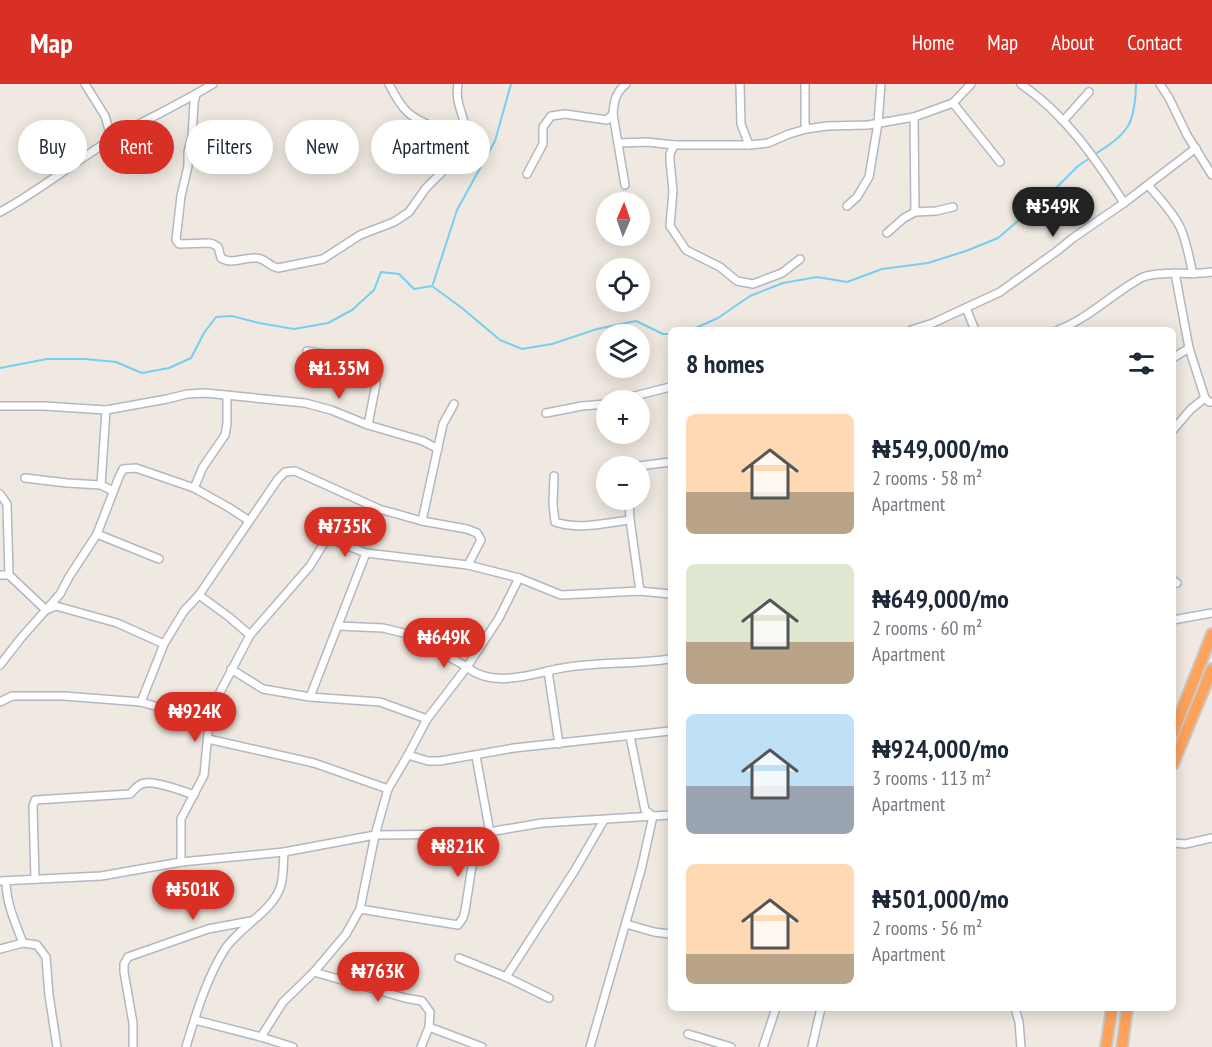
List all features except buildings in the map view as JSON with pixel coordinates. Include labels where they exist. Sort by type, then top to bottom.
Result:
[{"type":"highway","points":[[1176,725],[1212,634]]},
{"type":"highway","points":[[1176,757],[1209,683],[1212,669]]},
{"type":"highway","points":[[1106,1047],[1112,1011]]},
{"type":"highway","points":[[1122,1047],[1128,1011]]},
{"type":"street","points":[[85,84],[106,120]]},
{"type":"street","points":[[149,120],[213,84]]},
{"type":"street","points":[[389,84],[405,112],[416,120]]},
{"type":"street","points":[[458,84],[457,99],[463,120]]},
{"type":"street","points":[[625,184],[613,104],[617,93],[626,84]]},
{"type":"street","points":[[740,84],[741,124],[750,145]]},
{"type":"street","points":[[805,84],[806,129]]},
{"type":"street","points":[[847,206],[857,197],[869,177],[878,123],[881,84]]},
{"type":"street","points":[[619,143],[674,145],[768,143],[806,129],[878,123],[914,117],[953,103],[971,84]]},
{"type":"street","points":[[1021,84],[1063,121],[1098,163],[1124,203]]},
{"type":"street","points":[[1160,84],[1187,135],[1212,173]]},
{"type":"street","points":[[1063,121],[1089,92]]},
{"type":"street","points":[[196,94],[192,137],[181,196],[176,240],[179,244],[213,244],[218,247],[221,258],[229,261],[257,258],[264,259],[273,267],[278,268],[323,259],[360,235],[394,222],[409,212],[426,188],[440,174]]},
{"type":"street","points":[[953,103],[1000,162]]},
{"type":"street","points":[[527,174],[543,144],[543,127],[551,116],[564,114],[607,120],[613,114]]},
{"type":"street","points":[[914,117],[915,212]]},
{"type":"street","points":[[674,145],[670,154],[674,191],[670,226],[686,250],[720,267],[736,281],[753,284],[782,273],[800,259]]},
{"type":"street","points":[[920,327],[1000,292],[1196,148]]},
{"type":"street","points":[[0,212],[99,149]]},
{"type":"street","points":[[1148,185],[1180,227],[1193,274]]},
{"type":"street","points":[[887,232],[915,212],[953,207]]},
{"type":"street","points":[[1065,327],[1078,321],[1146,276],[1212,272]]},
{"type":"street","points":[[1175,273],[1189,348],[1205,398],[1212,402]]},
{"type":"street","points":[[966,308],[974,327]]},
{"type":"street","points":[[1176,356],[1189,348]]},
{"type":"street","points":[[308,351],[346,358],[373,369],[376,384],[368,425]]},
{"type":"street","points":[[650,392],[668,388]]},
{"type":"street","points":[[0,406],[106,410],[188,394],[226,395],[305,403],[423,441],[438,449]]},
{"type":"street","points":[[194,488],[203,468],[225,435],[226,395]]},
{"type":"street","points":[[1176,426],[1191,409],[1205,398]]},
{"type":"street","points":[[422,520],[443,424],[454,404]]},
{"type":"street","points":[[546,413],[596,405]]},
{"type":"street","points":[[101,485],[106,410]]},
{"type":"street","points":[[650,465],[668,462]]},
{"type":"street","points":[[0,665],[60,594],[97,534],[123,469],[136,468],[194,488],[248,520]]},
{"type":"street","points":[[141,702],[164,644],[184,611],[199,595],[248,520],[278,478],[285,472],[295,471],[379,509],[477,533],[481,540],[468,566]]},
{"type":"street","points":[[554,476],[555,522],[579,527],[630,520]]},
{"type":"street","points":[[25,478],[101,485],[113,491]]},
{"type":"street","points":[[0,494],[8,504],[9,575]]},
{"type":"street","points":[[630,510],[640,591]]},
{"type":"street","points":[[97,534],[159,559]]},
{"type":"street","points":[[181,862],[182,819],[204,775],[209,722],[218,696],[250,634],[310,566],[326,540],[330,539],[366,553],[468,566],[519,578],[561,595],[640,591],[668,594]]},
{"type":"street","points":[[310,697],[366,553]]},
{"type":"street","points":[[0,575],[9,575],[46,610]]},
{"type":"street","points":[[261,1037],[283,1002],[314,972],[346,934],[360,909],[375,835],[388,789],[427,719],[499,618],[519,578]]},
{"type":"street","points":[[199,595],[250,634]]},
{"type":"street","points":[[46,610],[56,606],[117,623],[164,644]]},
{"type":"street","points":[[1176,619],[1212,613]]},
{"type":"street","points":[[338,626],[383,628],[408,634],[474,673],[492,678],[516,678],[567,666],[647,662],[668,658]]},
{"type":"street","points":[[231,669],[263,689],[310,697],[380,702],[427,719]]},
{"type":"street","points":[[548,671],[559,744]]},
{"type":"street","points":[[0,702],[12,696],[64,696],[141,702],[209,722]]},
{"type":"street","points":[[408,755],[428,761],[476,756],[514,748],[668,731]]},
{"type":"street","points":[[630,736],[645,810],[653,816]]},
{"type":"street","points":[[208,739],[314,764],[388,789]]},
{"type":"street","points":[[476,756],[490,833]]},
{"type":"street","points":[[35,879],[33,806],[35,800],[130,794],[137,786],[147,782],[194,795]]},
{"type":"street","points":[[23,943],[8,904],[3,881],[101,876],[181,862],[284,852],[375,835],[477,834],[542,823],[668,815]]},
{"type":"street","points":[[590,1047],[641,870],[653,816]]},
{"type":"street","points":[[506,977],[575,870],[603,820]]},
{"type":"street","points":[[360,909],[458,925],[465,911],[477,834]]},
{"type":"street","points":[[1176,843],[1185,844],[1212,838]]},
{"type":"street","points":[[186,1047],[210,976],[226,948],[270,904],[280,887],[284,852]]},
{"type":"street","points":[[132,1047],[133,1023],[124,972],[124,964],[128,957],[208,928],[251,921]]},
{"type":"street","points":[[626,924],[668,934]]},
{"type":"street","points":[[0,949],[23,943],[37,945],[46,957],[57,1047]]},
{"type":"street","points":[[459,958],[549,998]]},
{"type":"street","points":[[314,972],[422,1001],[430,1012],[429,1027],[421,1047]]},
{"type":"street","points":[[764,1047],[775,1011]]},
{"type":"street","points":[[812,1047],[819,1011]]},
{"type":"street","points":[[1016,1011],[1021,1047]]},
{"type":"street","points":[[195,1020],[293,1047]]},
{"type":"street","points":[[429,1027],[482,1047]]},
{"type":"street","points":[[688,1034],[731,1047]]},
{"type":"waterway","points":[[433,284],[457,210],[495,141],[511,84]]},
{"type":"waterway","points":[[1095,154],[1117,139],[1128,126],[1133,111],[1136,84]]},
{"type":"waterway","points":[[698,327],[718,318],[750,296],[783,283],[817,277],[847,282],[882,269],[928,263],[998,238],[1019,220],[1033,198],[1057,187],[1078,166],[1090,158]]},
{"type":"waterway","points":[[0,368],[47,359],[116,362],[142,373],[169,368],[191,358],[204,333],[216,317],[232,316],[294,329],[328,323],[352,310],[374,290],[381,272],[399,274],[414,289],[432,286],[500,340],[522,349],[552,344],[597,329],[636,321],[663,334],[668,334]]}]
